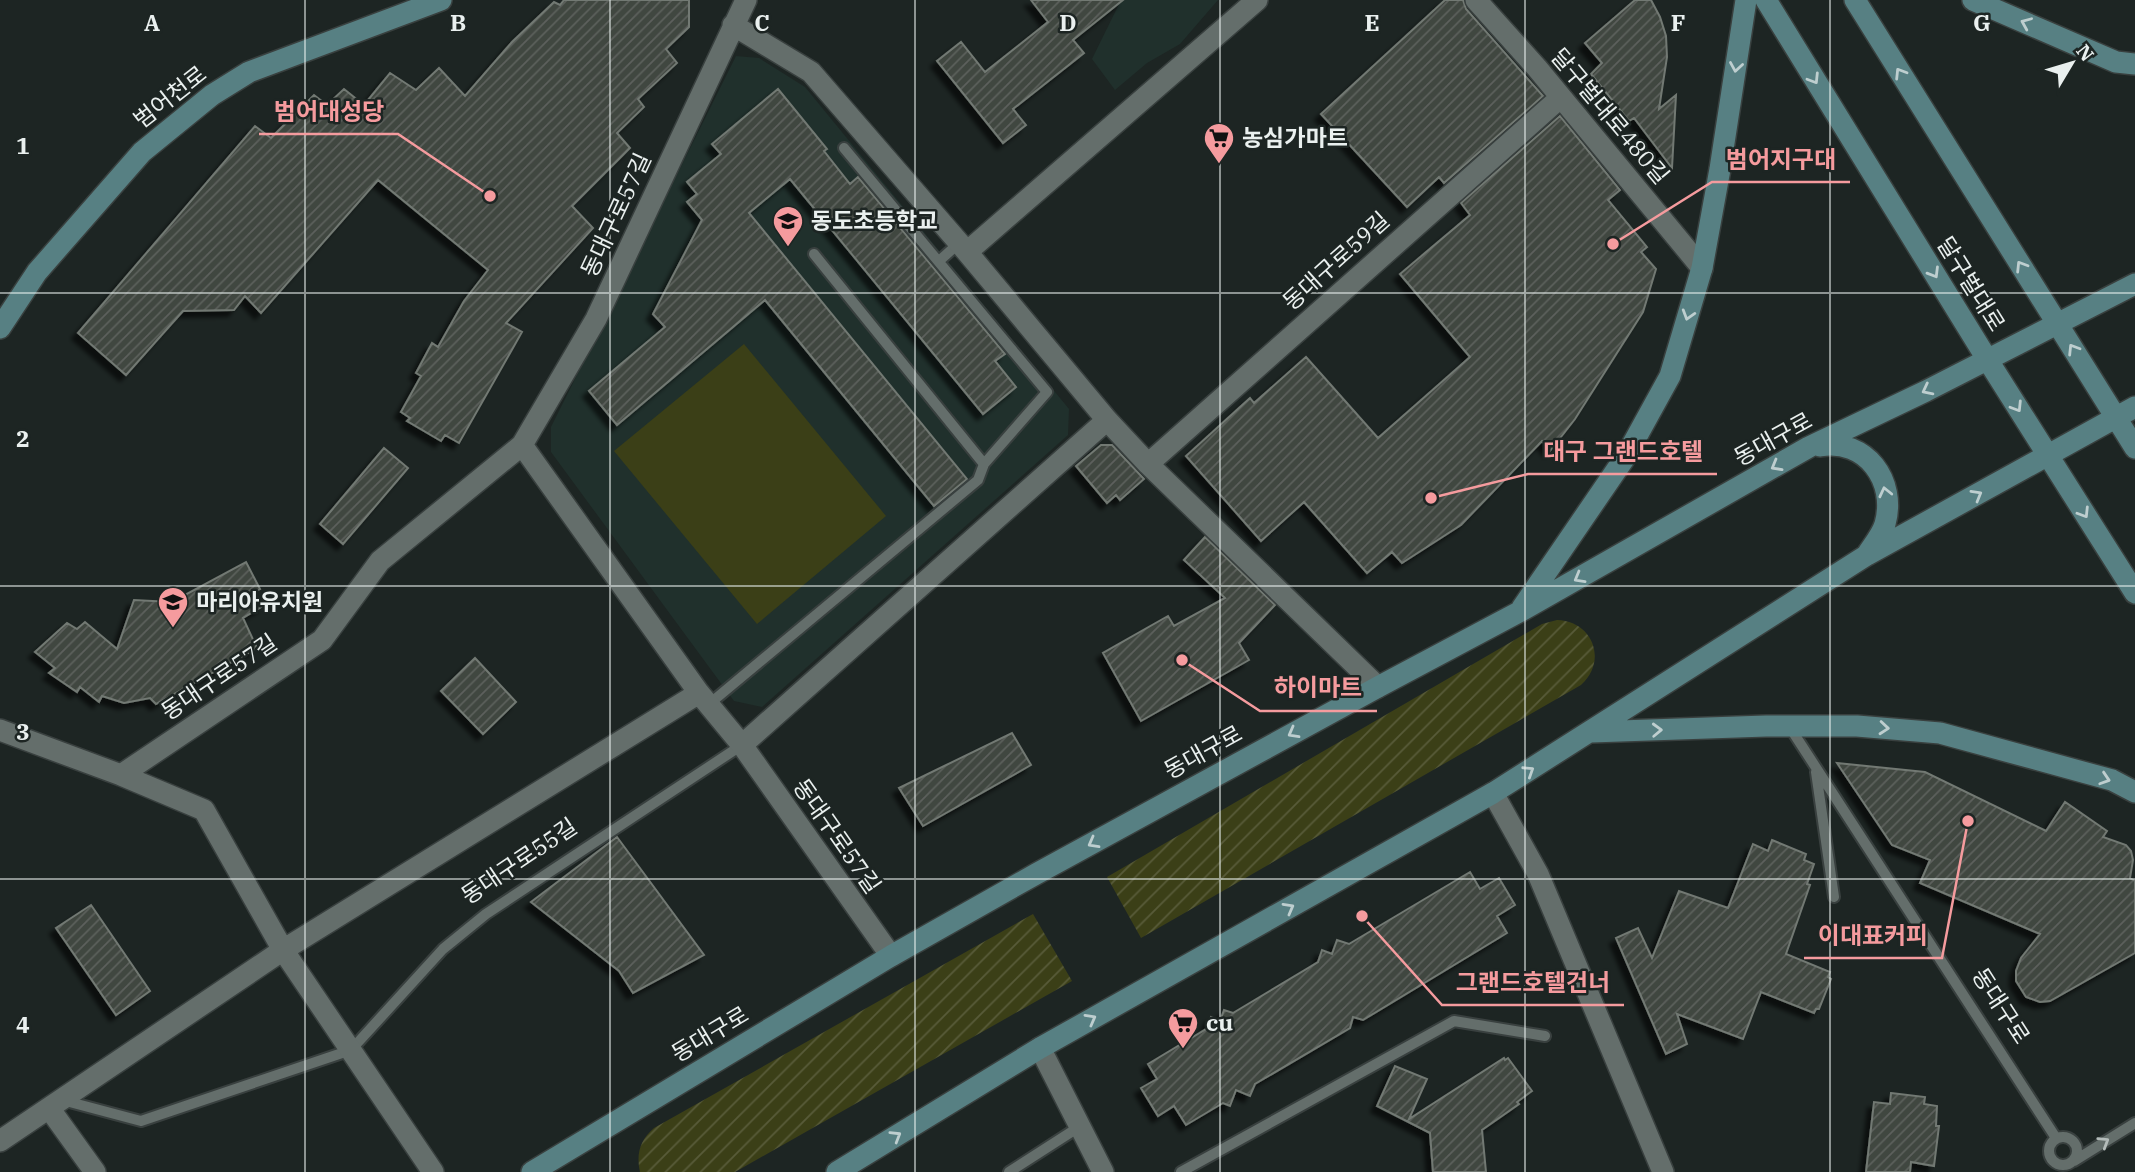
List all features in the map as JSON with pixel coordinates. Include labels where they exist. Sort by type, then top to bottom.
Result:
[{"type":"main road","name":"범어천로","points":[[0,328],[37,272],[142,152],[212,95],[249,72],[441,0]]},
{"type":"main road","points":[[1519,612],[1626,456],[1670,376],[1702,268],[1746,0]]},
{"type":"main road","name":"달구벌대로","points":[[1766,0],[2135,593]]},
{"type":"main road","points":[[1855,0],[2135,447]]},
{"type":"main road","points":[[1973,0],[2116,62],[2135,64]]},
{"type":"main road","name":"동대구로","points":[[532,1172],[891,956],[1519,612],[1809,447],[2135,284]]},
{"type":"main road","points":[[837,1172],[1040,1048],[1493,793],[1867,555],[2135,407]]},
{"type":"main road","points":[[1809,447],[1834,443],[1853,447],[1868,458],[1879,473],[1886,491],[1888,509],[1884,527],[1867,555]]},
{"type":"main road","points":[[1589,732],[1857,726],[1940,733],[2112,780],[2135,792]]},
{"type":"street","name":"동대구로57길","points":[[121,775],[321,640],[380,561],[522,446],[596,319],[746,0]]},
{"type":"street","points":[[962,248],[1257,0]]},
{"type":"street","name":"달구벌대로480길","points":[[1476,0],[1537,68],[1702,268]]},
{"type":"street","points":[[733,25],[811,72],[1107,420],[1148,464],[1378,687]]},
{"type":"street","name":"동대구로59길","points":[[1148,464],[1560,97]]},
{"type":"street","points":[[742,745],[1107,420]]},
{"type":"street","name":"동대구로57길","points":[[522,446],[704,699],[742,745],[891,956]]},
{"type":"street","name":"동대구로55길","points":[[0,1141],[283,950],[704,699]]},
{"type":"street","points":[[0,730],[121,775],[204,810],[283,950],[433,1172]]},
{"type":"street","points":[[1493,793],[1538,874],[1663,1172]]},
{"type":"street","points":[[1040,1048],[1103,1172]]},
{"type":"street","points":[[55,1104],[95,1172]]},
{"type":"lane","points":[[704,699],[978,480],[984,464],[1047,392],[844,148]]},
{"type":"lane","points":[[939,261],[962,248]]},
{"type":"lane","points":[[814,254],[984,464]]},
{"type":"lane","name":"동대구로","points":[[1789,726],[2056,1138]]},
{"type":"lane","name":"동대구로55길","points":[[55,1104],[141,1121],[351,1050],[443,949],[485,914],[742,745]]},
{"type":"lane","points":[[1816,769],[1834,897]]},
{"type":"lane","points":[[1181,1172],[1454,1021],[1545,1036]]},
{"type":"lane","points":[[2074,1161],[2078,1148],[2075,1142],[2070,1137],[2056,1138],[2049,1149],[2054,1162],[2060,1165],[2074,1161],[2135,1123]]},
{"type":"lane","points":[[1009,1172],[1079,1127]]},
{"type":"lane","points":[[1027,1161],[1034,1172]]},
{"type":"shaded area","points":[[1121,0],[1218,0],[1180,44],[1147,63],[1115,90],[1092,59]]},
{"type":"shaded area","name":"동도초등학교","points":[[736,56],[759,58],[805,87],[1069,409],[1068,435],[762,707],[734,701],[551,452],[551,427]]},
{"type":"green space","points":[[744,344],[886,516],[757,624],[614,451]]},
{"type":"green space","points":[[1557,620],[1580,627],[1593,644],[1594,665],[1581,685],[1141,938],[1107,877],[1542,624]]},
{"type":"green space","points":[[1033,914],[1072,981],[735,1172],[640,1172],[640,1148],[645,1137],[654,1128]]},
{"type":"building","points":[[564,0],[689,0],[689,27],[666,49],[677,63],[638,99],[644,107],[617,133],[630,148],[572,206],[593,228],[506,323],[522,332],[459,443],[445,435],[441,441],[407,421],[410,418],[401,412],[421,376],[416,373],[432,343],[438,347],[464,301],[488,270],[378,180],[261,313],[245,296],[234,310],[183,311],[126,375],[78,333],[255,126],[271,138],[314,95],[327,105],[344,89],[364,105],[390,73],[416,90],[439,68],[465,96],[512,42],[554,2],[560,5]]},
{"type":"building","points":[[1031,0],[1123,0],[1073,40],[1084,53],[1013,109],[1026,125],[1003,143],[937,61],[961,42],[985,72],[1048,22]]},
{"type":"building","points":[[1445,0],[1463,0],[1466,9],[1543,96],[1444,183],[1439,177],[1407,207],[1321,114]]},
{"type":"building","points":[[1635,0],[1651,0],[1666,36],[1667,57],[1659,109],[1676,95],[1672,168],[1634,118],[1629,121],[1591,74],[1602,63],[1585,43]]},
{"type":"building","points":[[778,89],[827,149],[824,151],[850,184],[858,177],[1005,354],[995,361],[1016,387],[983,414],[790,179],[749,213],[967,479],[934,506],[765,300],[617,425],[589,391],[665,327],[653,314],[702,220],[687,202],[697,194],[687,182],[721,154],[712,144]]},
{"type":"building","points":[[1560,116],[1620,190],[1608,200],[1647,247],[1641,252],[1656,269],[1643,312],[1575,419],[1550,451],[1542,441],[1461,525],[1402,563],[1392,552],[1367,573],[1304,502],[1261,541],[1186,456],[1250,398],[1254,403],[1306,357],[1378,438],[1470,357],[1400,274],[1470,215],[1461,203]]},
{"type":"building","points":[[1101,445],[1112,445],[1144,479],[1120,500],[1116,495],[1107,503],[1076,466]]},
{"type":"building","points":[[384,448],[408,468],[343,544],[320,524]]},
{"type":"building","points":[[1205,537],[1275,605],[1239,643],[1249,660],[1141,721],[1103,653],[1168,616],[1174,626],[1225,598],[1184,560]]},
{"type":"building","points":[[246,562],[260,589],[254,592],[263,606],[243,618],[257,648],[156,704],[150,698],[124,703],[102,696],[99,702],[80,687],[77,692],[49,673],[55,668],[35,652],[67,623],[77,629],[85,622],[117,649],[134,600],[172,602]]},
{"type":"building","points":[[475,658],[516,702],[483,734],[441,691]]},
{"type":"building","points":[[1012,733],[1031,765],[923,826],[899,788]]},
{"type":"building","points":[[1837,763],[1925,772],[2046,831],[2065,802],[2107,831],[2103,837],[2126,845],[2131,851],[2133,860],[2130,878],[2135,881],[2135,953],[2050,1001],[2040,1002],[2026,997],[2016,981],[2016,971],[2021,958],[2040,934],[1920,883],[1930,860],[1892,845]]},
{"type":"building","points":[[617,837],[704,955],[633,993],[619,971],[531,902]]},
{"type":"building","points":[[1772,840],[1806,854],[1804,860],[1814,864],[1807,884],[1810,885],[1786,954],[1830,972],[1828,977],[1831,979],[1819,1009],[1814,1013],[1761,992],[1743,1039],[1677,1014],[1687,1044],[1666,1054],[1616,938],[1638,928],[1652,958],[1679,891],[1728,908],[1753,844],[1768,851]]},
{"type":"building","points":[[1470,872],[1480,889],[1499,878],[1515,905],[1497,916],[1507,933],[1363,1020],[1353,1017],[1350,1028],[1255,1084],[1250,1096],[1236,1090],[1230,1106],[1223,1103],[1186,1125],[1174,1106],[1158,1116],[1141,1088],[1157,1079],[1148,1064],[1206,1029],[1211,1017],[1220,1021],[1224,1010],[1233,1013],[1318,962],[1322,950],[1332,954],[1337,940],[1349,944]]},
{"type":"building","points":[[91,905],[150,991],[116,1015],[56,928]]},
{"type":"building","points":[[1508,1058],[1532,1091],[1517,1102],[1519,1104],[1482,1130],[1486,1172],[1433,1172],[1430,1133],[1377,1106],[1395,1066],[1427,1079],[1409,1119]]},
{"type":"building","points":[[1891,1093],[1925,1097],[1924,1104],[1937,1106],[1936,1126],[1939,1126],[1934,1166],[1911,1162],[1910,1172],[1866,1172],[1874,1102],[1890,1104]]},
{"type":"place","name":"농심가마트","points":[[1219,165]]},
{"type":"place","name":"범어대성당","points":[[490,196]]},
{"type":"place","name":"범어지구대","points":[[1613,244]]},
{"type":"place","name":"동도초등학교","points":[[788,248]]},
{"type":"place","name":"대구 그랜드호텔","points":[[1431,498]]},
{"type":"place","name":"마리아유치원","points":[[173,629]]},
{"type":"place","name":"하이마트","points":[[1182,660]]},
{"type":"place","name":"이대표커피","points":[[1968,821]]},
{"type":"place","name":"그랜드호텔건너","points":[[1362,916]]},
{"type":"place","name":"cu","points":[[1183,1050]]}]
